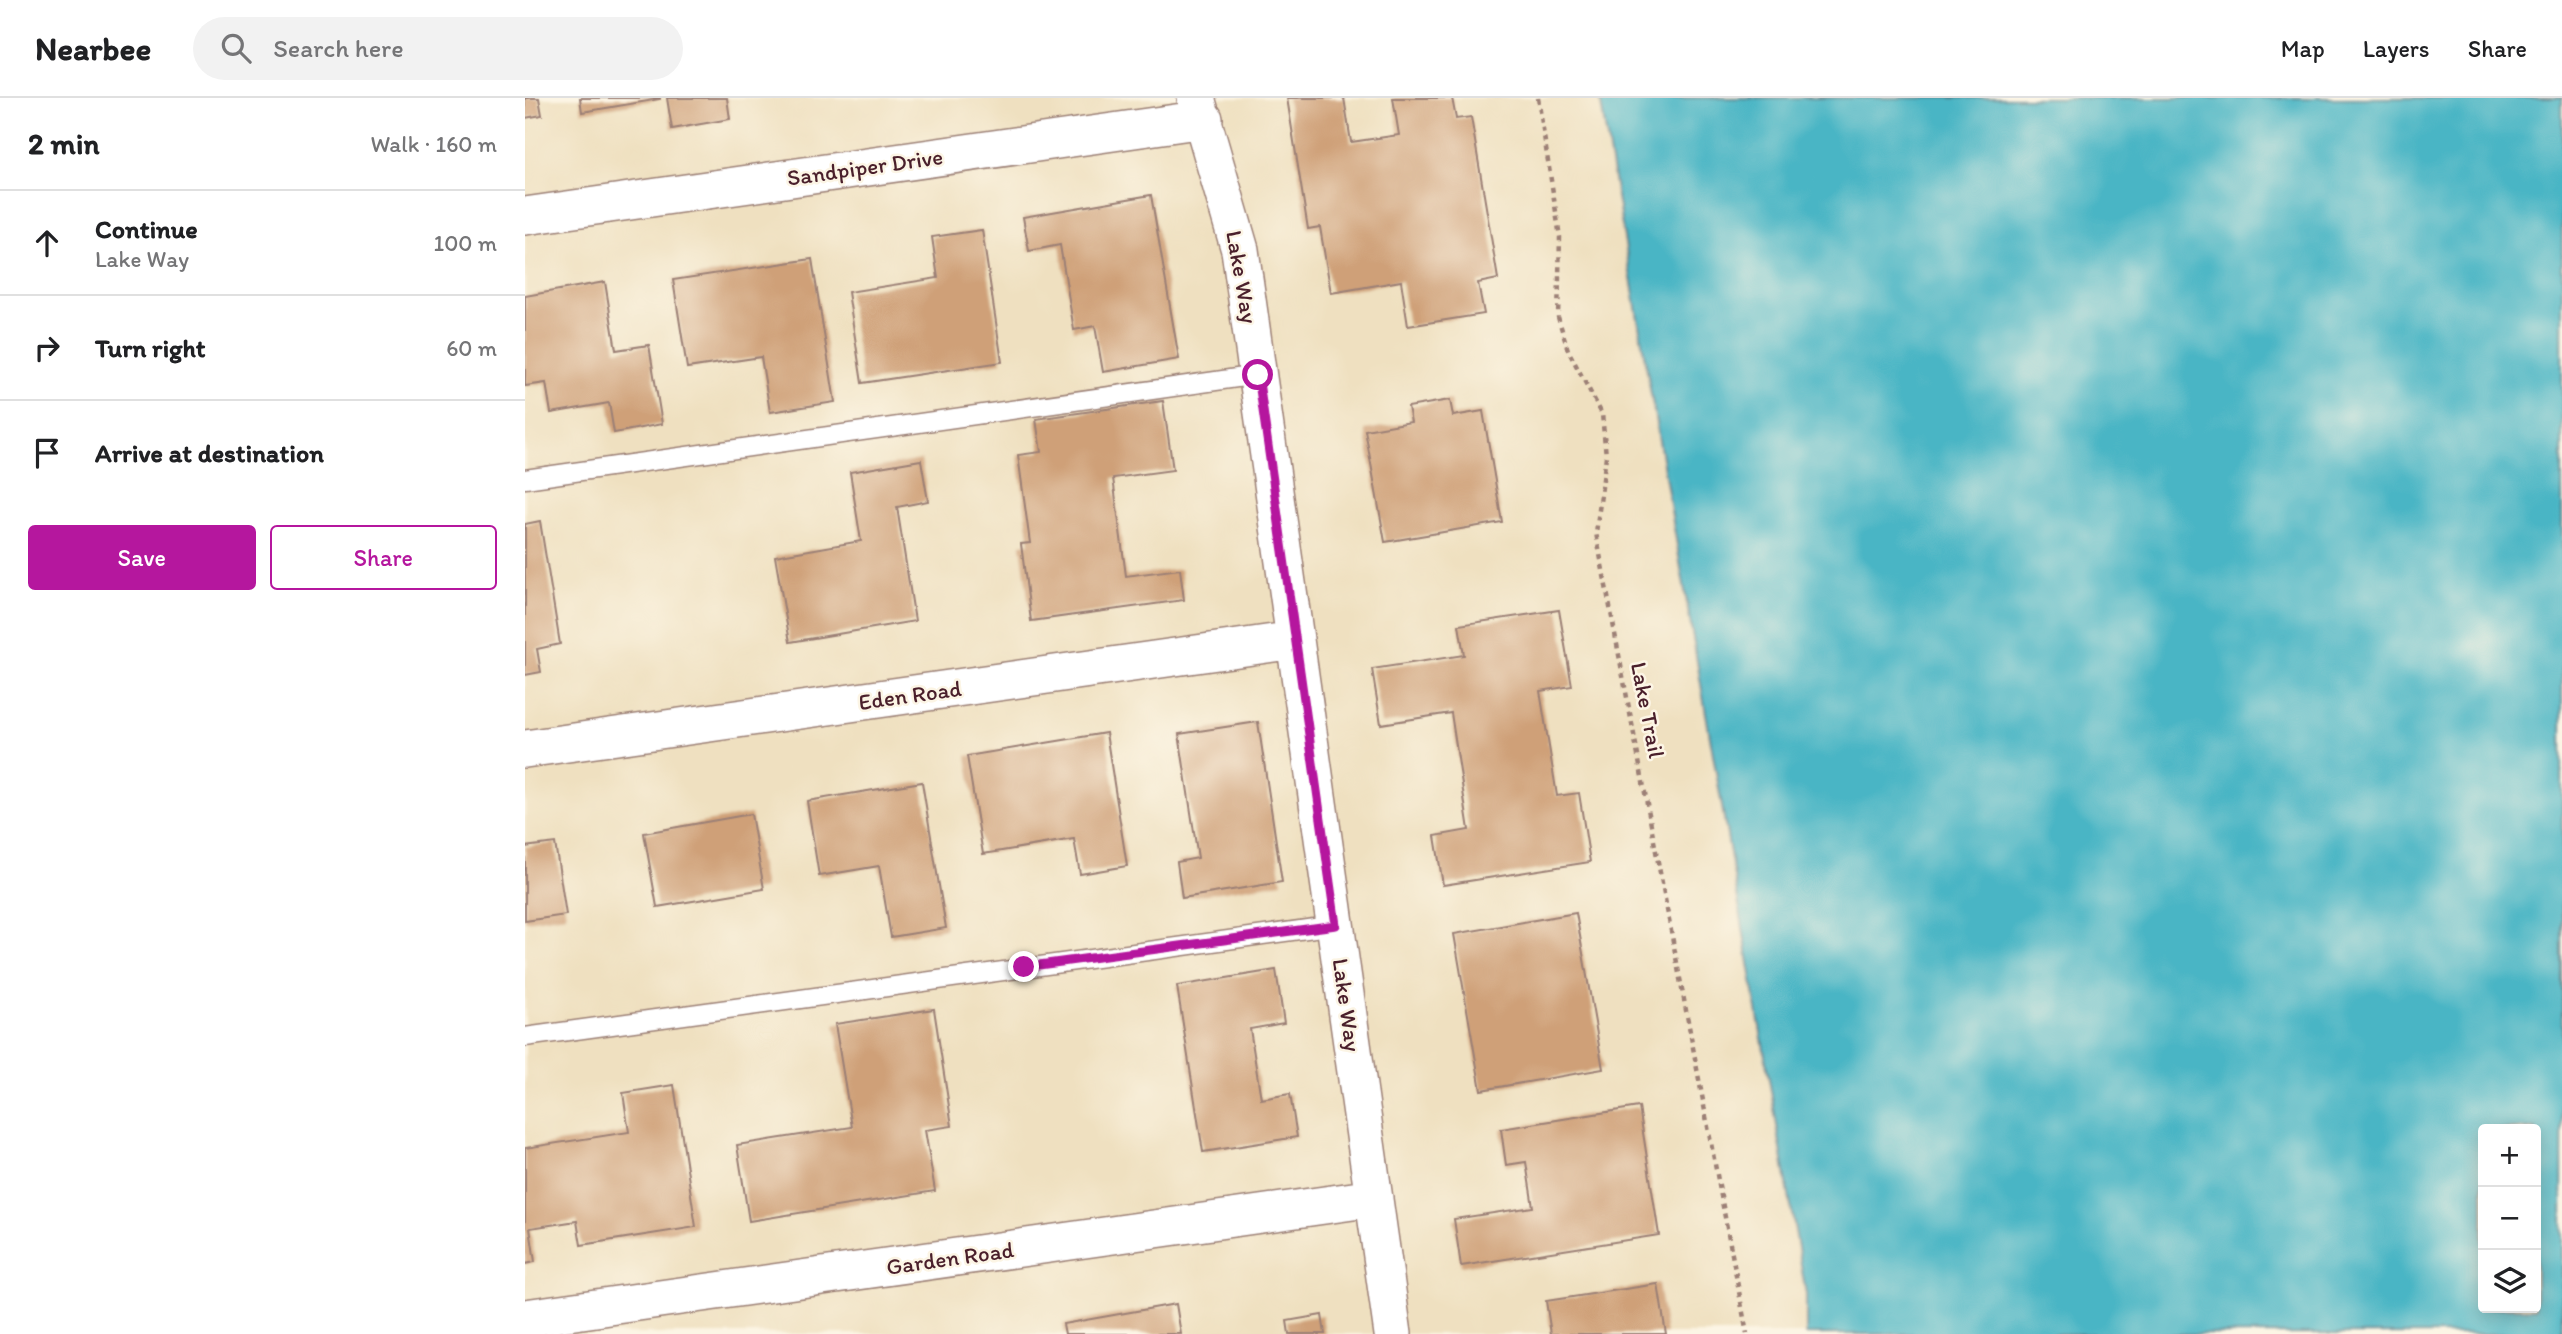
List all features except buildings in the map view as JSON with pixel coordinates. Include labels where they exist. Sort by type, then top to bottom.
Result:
[{"type":"street","name":"Sandpiper Drive","points":[[525,216],[1200,109]]},
{"type":"street","name":"Lake Way","points":[[1200,109],[1240,250],[1394,1334]]},
{"type":"street","name":"Eden Road","points":[[525,749],[1295,640]]},
{"type":"street","name":"Garden Road","points":[[525,1318],[1374,1198]]},
{"type":"lane","points":[[525,479],[1258,375]]},
{"type":"lane","points":[[525,1037],[1336,925]]},
{"type":"path","name":"Lake Trail","points":[[1538,98],[1560,237],[1558,317],[1569,350],[1602,414],[1606,456],[1596,533],[1747,1334]]},
{"type":"water","points":[[1600,98],[2562,98],[2562,1334],[1806,1334],[1806,1294]]},
{"type":"route","points":[[1024,967],[1336,925],[1258,375]]}]
